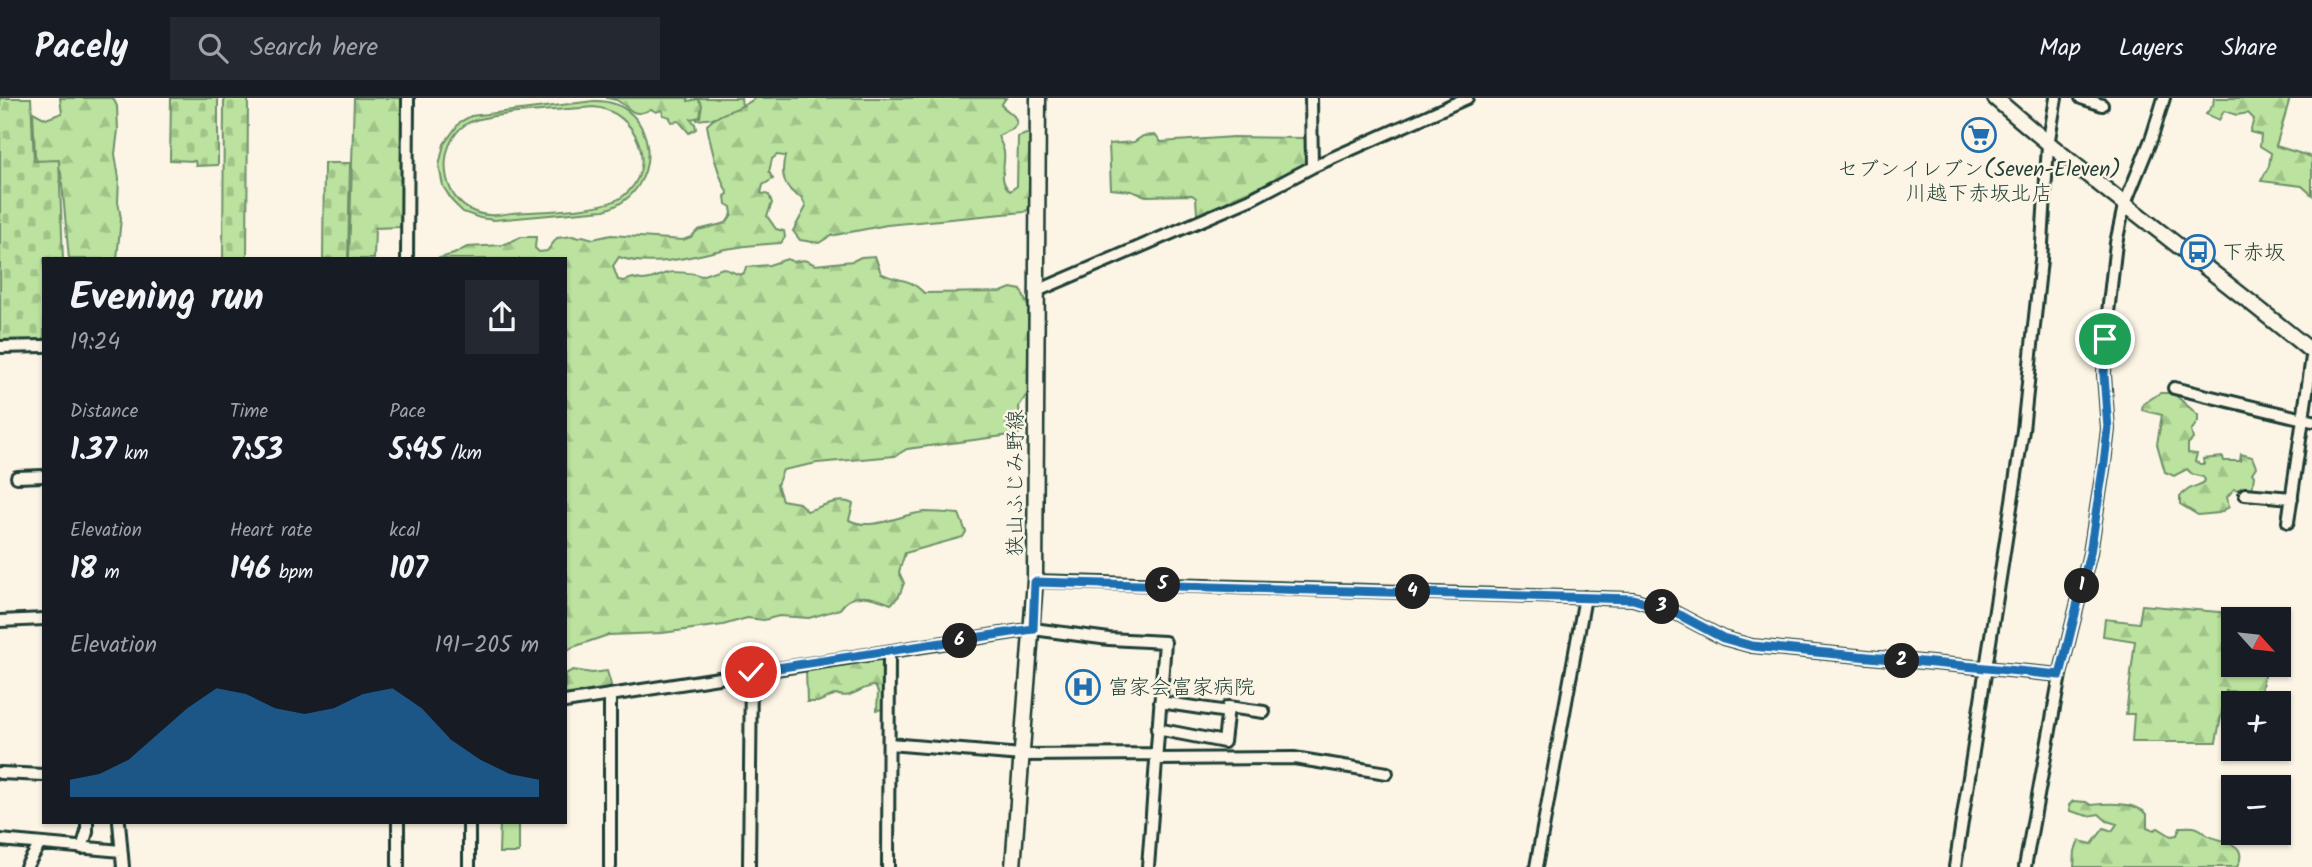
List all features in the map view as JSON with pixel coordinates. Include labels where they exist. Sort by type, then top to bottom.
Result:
[{"type":"main road","name":"狭山ふじみ野線","points":[[1013,867],[1035,582],[1038,98]]},
{"type":"main road","points":[[1994,98],[2048,145],[2124,206],[2208,267],[2312,354]]},
{"type":"street","points":[[407,257],[408,98]]},
{"type":"street","points":[[1311,98],[1312,167]]},
{"type":"street","points":[[1037,291],[1251,199],[1312,167],[1467,98]]},
{"type":"street","points":[[1955,867],[2023,430],[2041,260],[2048,145],[2056,98]]},
{"type":"street","points":[[2081,98],[2102,105]]},
{"type":"street","points":[[2025,867],[2060,675],[2090,553],[2104,463],[2108,429],[2104,375],[2105,339],[2110,287],[2124,206],[2152,137],[2164,98]]},
{"type":"street","points":[[0,347],[42,346]]},
{"type":"street","points":[[2288,522],[2307,419],[2312,354]]},
{"type":"street","points":[[2174,388],[2307,419]]},
{"type":"street","points":[[17,477],[42,476]]},
{"type":"street","points":[[2245,494],[2292,498]]},
{"type":"street","points":[[1035,582],[1633,599],[1672,611],[1723,638],[1752,646],[2060,675]]},
{"type":"street","points":[[1536,867],[1585,597]]},
{"type":"street","points":[[0,621],[42,619]]},
{"type":"street","points":[[567,702],[1033,629],[1109,639],[1165,642],[1148,867]]},
{"type":"street","points":[[888,867],[889,652]]},
{"type":"street","points":[[749,867],[751,672]]},
{"type":"street","points":[[610,695],[610,867]]},
{"type":"street","points":[[1160,702],[1228,712]]},
{"type":"street","points":[[1223,757],[1228,707],[1264,712]]},
{"type":"street","points":[[1157,729],[1224,742]]},
{"type":"street","points":[[888,744],[1022,755],[1223,757],[1258,760],[1294,758],[1387,774]]},
{"type":"street","points":[[0,773],[42,775]]},
{"type":"street","points":[[82,848],[87,824]]},
{"type":"street","points":[[119,824],[123,867]]},
{"type":"street","points":[[398,824],[398,867]]},
{"type":"street","points":[[469,824],[469,867]]},
{"type":"street","points":[[0,841],[121,851]]},
{"type":"street","points":[[26,867],[40,844]]},
{"type":"green space","points":[[0,98],[31,98],[34,161],[59,160],[63,257],[42,257],[42,343],[0,344]]},
{"type":"green space","points":[[60,98],[113,98],[117,106],[115,154],[121,218],[117,257],[69,257],[61,173],[58,165],[37,161],[33,112],[46,119],[62,113]]},
{"type":"green space","points":[[171,98],[218,98],[218,165],[196,166],[195,161],[170,160]]},
{"type":"green space","points":[[224,98],[248,98],[247,257],[223,257]]},
{"type":"green space","points":[[354,98],[406,98],[401,227],[375,228],[374,257],[349,257]]},
{"type":"green space","points":[[606,98],[688,98],[688,101],[698,99],[702,105],[700,117],[691,119],[696,129],[689,133],[679,121],[671,122],[670,117],[663,115],[662,110],[656,112],[651,109],[636,113],[617,101]]},
{"type":"green space","points":[[695,98],[741,98],[743,115],[697,120]]},
{"type":"green space","points":[[755,98],[1006,98],[1001,105],[1014,116],[1017,123],[1013,129],[998,136],[1004,152],[1004,182],[1010,191],[1017,186],[1018,137],[1029,133],[1033,135],[1033,200],[1030,208],[1024,212],[887,225],[830,236],[819,243],[800,240],[793,231],[806,207],[802,198],[787,186],[783,176],[785,156],[777,155],[772,159],[769,172],[773,179],[763,185],[761,193],[769,195],[772,203],[767,216],[776,229],[784,231],[785,237],[781,243],[733,248],[659,262],[619,257],[613,266],[618,280],[646,280],[674,272],[701,276],[723,268],[740,275],[746,267],[769,265],[787,259],[794,262],[805,260],[815,265],[875,256],[881,273],[907,281],[924,293],[1001,292],[1011,288],[1021,290],[1032,316],[1030,390],[1019,406],[1021,432],[907,449],[895,456],[817,463],[783,470],[777,485],[782,500],[799,503],[807,511],[830,503],[848,502],[853,504],[849,520],[867,524],[925,512],[959,514],[966,532],[963,537],[905,553],[899,572],[904,583],[899,596],[891,604],[871,597],[857,597],[840,609],[809,618],[747,618],[723,625],[662,633],[608,635],[567,652],[567,257],[443,257],[467,247],[503,245],[521,237],[536,237],[535,248],[539,252],[547,251],[557,238],[573,236],[593,239],[611,235],[683,240],[698,230],[726,223],[732,214],[731,207],[726,204],[725,196],[728,194],[715,160],[707,125],[719,116]]},
{"type":"green space","points":[[2214,98],[2290,98],[2276,146],[2312,157],[2312,195],[2302,186],[2261,181],[2269,166],[2271,153],[2260,146],[2261,135],[2250,132],[2254,119],[2248,113],[2237,115],[2224,111],[2219,120],[2206,114],[2213,105]]},
{"type":"green space","points":[[594,101],[616,104],[632,115],[643,130],[647,148],[646,168],[638,186],[624,200],[604,210],[494,220],[480,218],[463,212],[453,202],[443,186],[439,166],[444,144],[460,122],[471,116]],"holes":[[[593,107],[622,118],[632,129],[642,157],[640,172],[634,185],[613,202],[585,208],[484,215],[463,205],[454,196],[448,184],[446,157],[456,133],[466,124],[490,117],[527,112]]]},
{"type":"green space","points":[[1156,135],[1161,142],[1234,137],[1306,138],[1309,166],[1235,197],[1205,214],[1197,214],[1196,198],[1192,195],[1146,196],[1111,189],[1109,144],[1134,142],[1143,136]]},
{"type":"green space","points":[[324,163],[350,163],[348,257],[323,257]]},
{"type":"green space","points":[[2160,393],[2173,393],[2198,415],[2198,421],[2191,431],[2193,439],[2188,444],[2188,453],[2197,454],[2195,461],[2204,464],[2203,459],[2223,457],[2224,461],[2240,461],[2241,454],[2252,457],[2256,467],[2252,473],[2252,491],[2234,489],[2227,497],[2229,507],[2219,513],[2198,515],[2180,504],[2180,496],[2205,480],[2187,469],[2174,476],[2165,472],[2157,444],[2162,415],[2142,410],[2143,404]]},
{"type":"green space","points":[[2142,605],[2221,612],[2221,677],[2264,677],[2261,691],[2221,691],[2221,716],[2216,742],[2132,742],[2134,714],[2126,714],[2135,641],[2103,636],[2105,619],[2139,623]]},
{"type":"green space","points":[[883,657],[887,665],[886,709],[877,710],[878,692],[875,686],[851,695],[836,694],[818,702],[807,702],[806,669]]},
{"type":"green space","points":[[573,670],[592,673],[607,671],[610,692],[574,699],[567,697],[567,673]]},
{"type":"green space","points":[[2073,801],[2091,805],[2136,807],[2147,814],[2147,827],[2154,830],[2158,828],[2171,836],[2177,835],[2180,827],[2199,829],[2221,840],[2221,845],[2232,845],[2238,849],[2240,860],[2237,867],[2074,867],[2079,841],[2092,844],[2104,828],[2112,831],[2117,824],[2107,821],[2099,814],[2088,816],[2070,811],[2069,805]]},
{"type":"green space","points":[[500,824],[519,824],[519,853],[499,853]]},
{"type":"place","name":"セブンイレブン(Seven-Eleven) 川越下赤坂北店","points":[[1979,135]]},
{"type":"place","name":"下赤坂","points":[[2198,252]]},
{"type":"place","name":"富家会富家病院","points":[[1083,687]]},
{"type":"route","points":[[751,672],[1033,629],[1035,582],[1611,597],[1653,604],[1723,638],[1752,646],[2060,675],[2090,553],[2104,463],[2108,429],[2104,375],[2105,339]]}]
